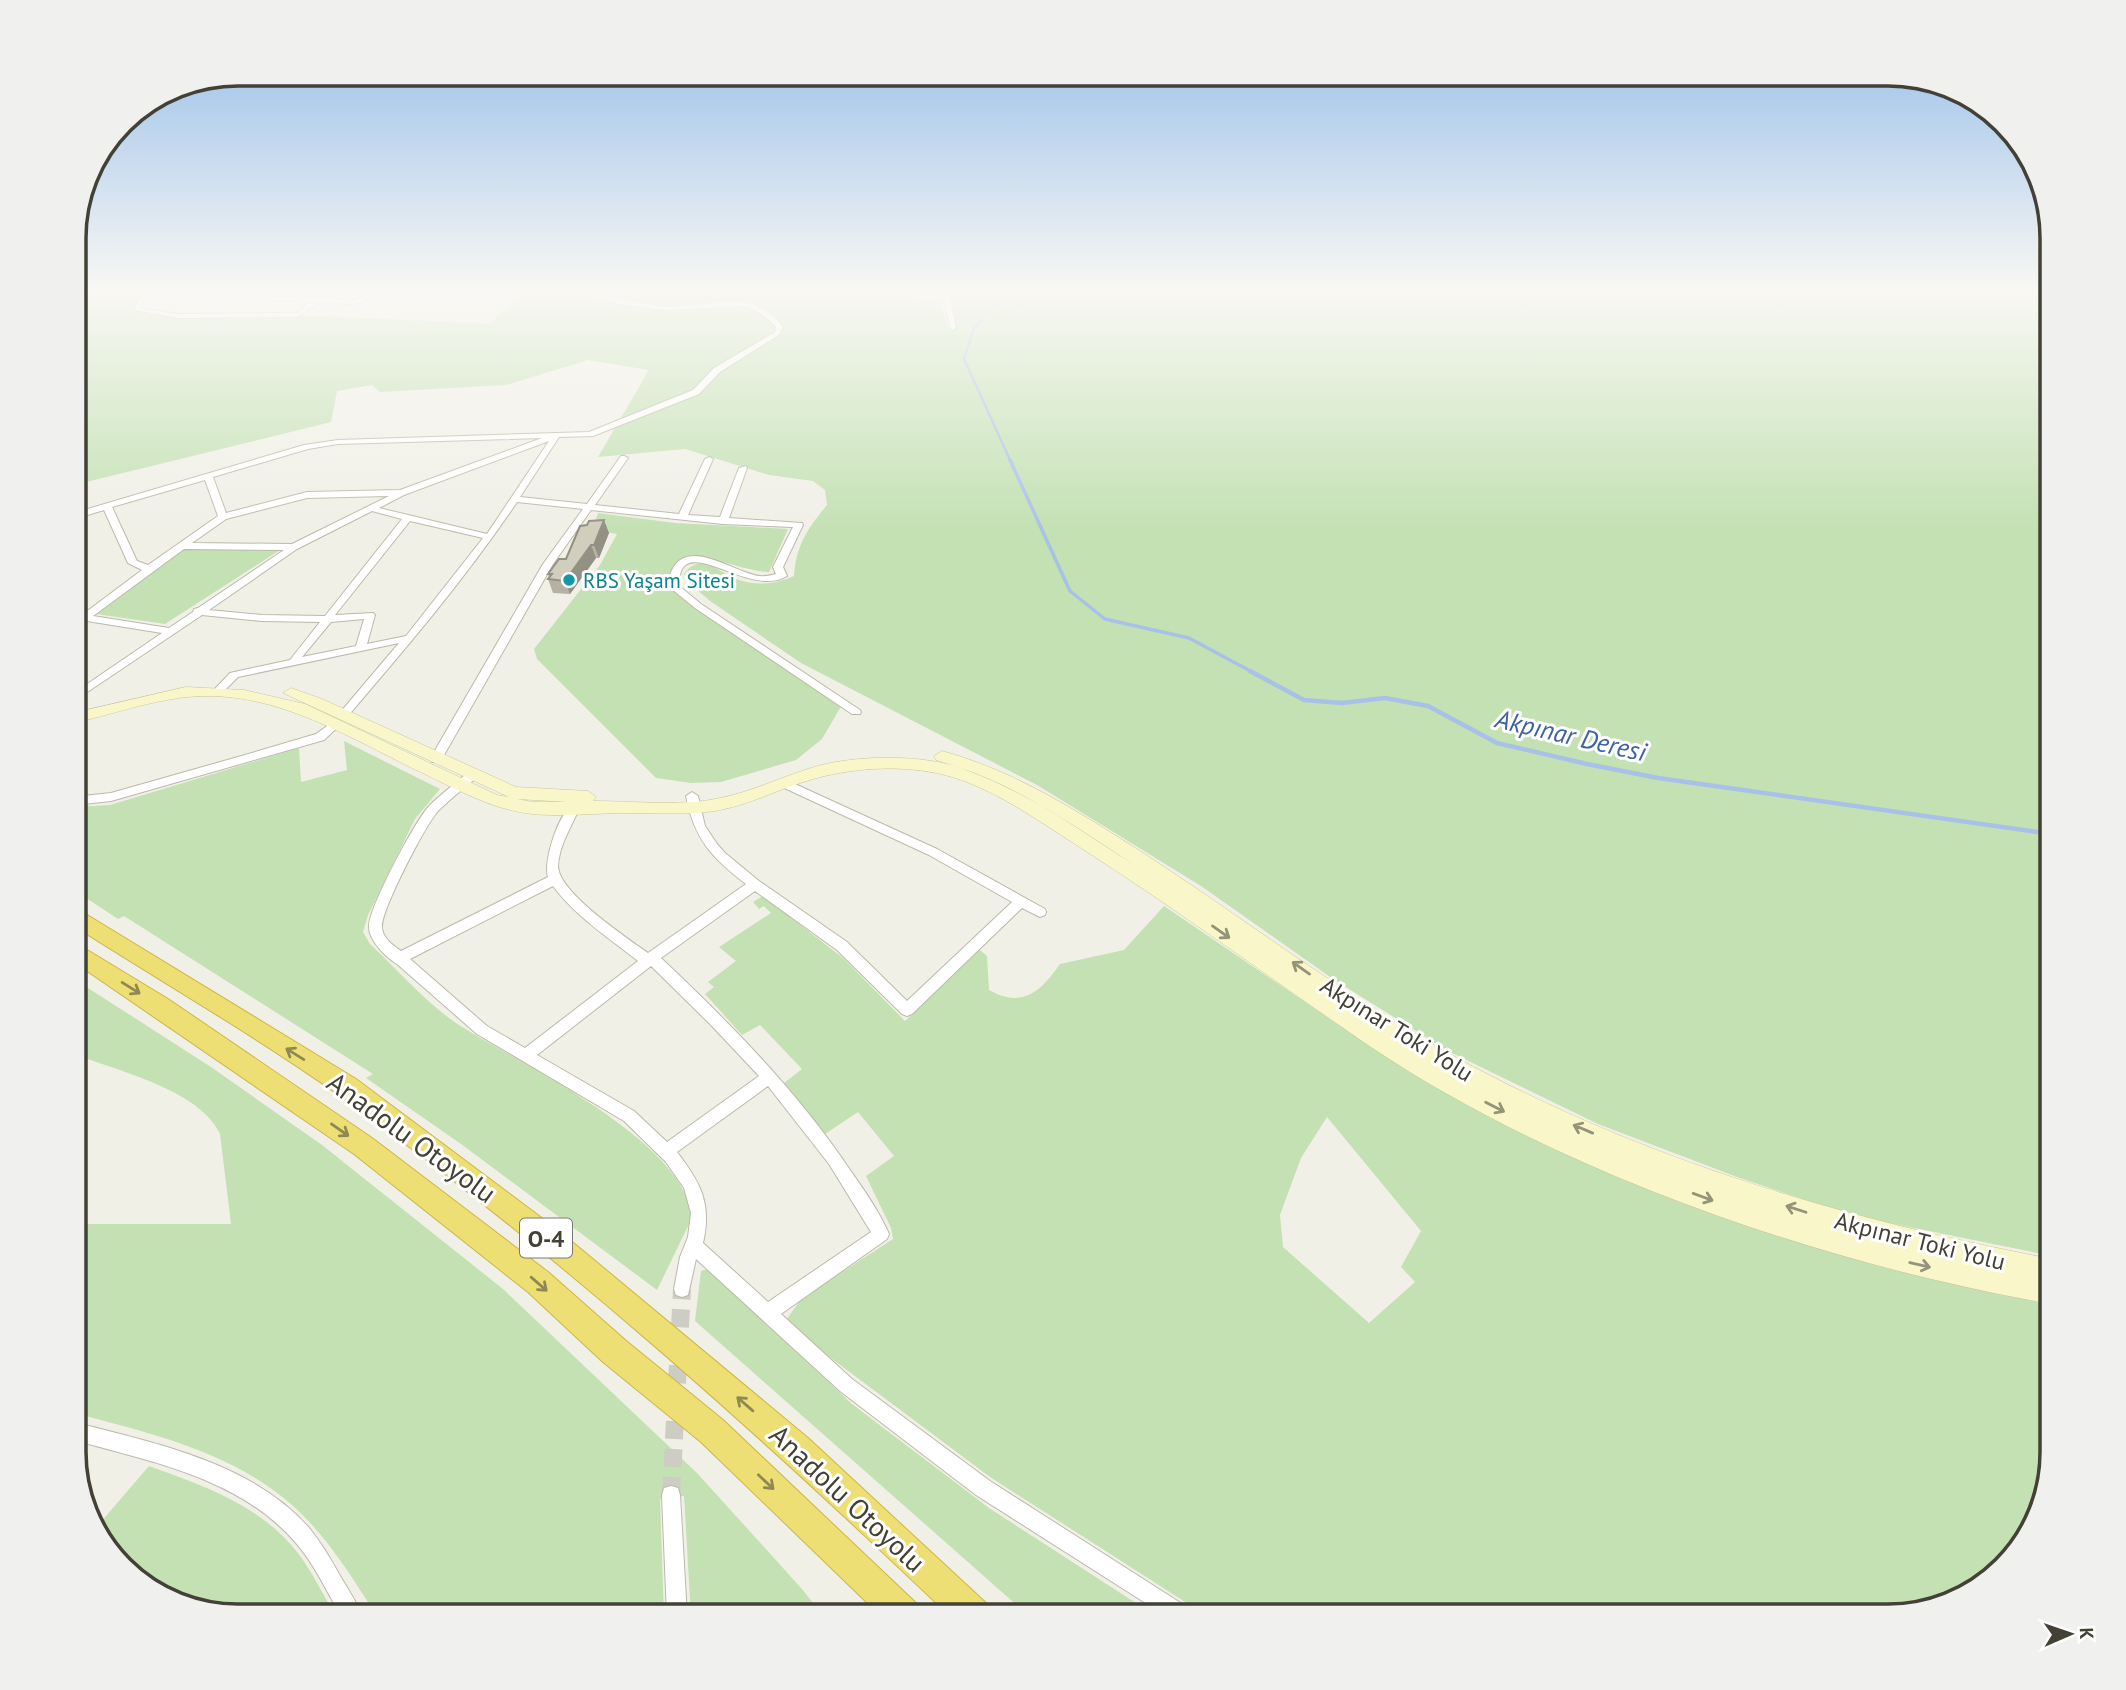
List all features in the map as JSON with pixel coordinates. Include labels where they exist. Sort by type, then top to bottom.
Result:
[{"type":"highway","name":"Anadolu Otoyolu","points":[[86,923],[347,1087],[539,1232],[797,1449],[962,1604]]},
{"type":"highway","name":"Anadolu Otoyolu","points":[[86,959],[160,1006],[363,1146],[538,1282],[614,1352],[712,1431],[892,1604]]},
{"type":"main road","points":[[86,708],[168,688],[221,688],[300,707],[339,720],[436,759],[493,800],[515,806],[573,809],[693,802]]},
{"type":"main road","points":[[86,715],[164,696],[221,688]]},
{"type":"main road","points":[[339,720],[465,780],[529,796],[730,803],[779,778]]},
{"type":"main road","name":"Akpınar Toki Yolu","points":[[779,778],[833,758],[874,753],[918,753],[971,763],[1058,808],[1159,872],[1423,1050],[1557,1118],[1657,1160],[1799,1210],[1932,1246],[2040,1267]]},
{"type":"main road","name":"Akpınar Toki Yolu","points":[[779,778],[886,763],[918,764],[969,776],[1054,823],[1162,891],[1420,1067],[1524,1121],[1671,1185],[1811,1235],[1891,1258],[2040,1289]]},
{"type":"street","points":[[86,512],[307,447],[338,442],[590,434],[696,392],[714,373]]},
{"type":"street","points":[[86,690],[294,547],[401,493],[557,435]]},
{"type":"street","points":[[86,800],[111,797],[320,737],[339,720],[409,638],[489,537],[557,435]]},
{"type":"street","points":[[436,759],[548,564],[624,457]]},
{"type":"street","points":[[681,517],[709,459]]},
{"type":"street","points":[[723,520],[743,468]]},
{"type":"street","points":[[208,476],[223,517]]},
{"type":"street","points":[[86,616],[223,517],[307,495],[401,493]]},
{"type":"street","points":[[516,499],[681,517],[799,525],[778,567],[782,576],[759,579],[737,573],[712,559],[695,559],[683,563],[674,572],[673,586],[856,712]]},
{"type":"street","points":[[107,506],[134,566],[149,569]]},
{"type":"street","points":[[369,508],[489,537]]},
{"type":"street","points":[[295,660],[408,517]]},
{"type":"street","points":[[182,545],[294,547]]},
{"type":"street","points":[[197,611],[252,619],[327,621],[370,615],[360,649]]},
{"type":"street","points":[[86,624],[169,631]]},
{"type":"street","points":[[221,688],[234,675],[409,638]]},
{"type":"street","points":[[779,778],[933,852],[1040,912]]},
{"type":"street","points":[[465,780],[426,818],[381,906],[375,927],[378,936],[398,959],[482,1030],[629,1116],[665,1152],[695,1194],[699,1208],[694,1246],[688,1257],[682,1289]]},
{"type":"street","points":[[693,802],[699,830],[713,850],[755,884],[842,946],[907,1010],[1021,901]]},
{"type":"street","points":[[573,809],[552,864],[553,880],[574,901],[650,959],[723,1025],[855,1186],[881,1234],[767,1313]]},
{"type":"street","points":[[398,959],[553,880]]},
{"type":"street","points":[[527,1054],[650,959],[755,884]]},
{"type":"street","points":[[665,1152],[768,1078]]},
{"type":"street","points":[[694,1246],[846,1385],[983,1488],[1164,1604]]},
{"type":"street","points":[[86,1435],[198,1468],[247,1491],[278,1512],[302,1535],[345,1604]]},
{"type":"street","points":[[671,1495],[676,1604]]},
{"type":"green space","points":[[86,373],[546,373],[506,385],[380,392],[372,385],[337,391],[331,422],[86,482]]},
{"type":"green space","points":[[647,373],[2040,373],[2040,1254],[1850,1215],[1737,1177],[1598,1124],[1448,1051],[1333,979],[1201,886],[1037,785],[801,663],[710,601],[688,582],[684,574],[697,564],[711,566],[739,580],[753,583],[780,581],[794,576],[797,555],[804,538],[827,505],[825,490],[813,481],[769,475],[685,449],[598,457]]},
{"type":"green space","points":[[598,513],[675,523],[788,529],[769,572],[716,561],[695,560],[683,563],[673,585],[843,703],[822,739],[796,760],[721,782],[691,783],[656,778],[537,659],[534,649],[600,565],[617,534],[592,530]]},
{"type":"green space","points":[[183,550],[280,550],[165,624],[96,614]]},
{"type":"green space","points":[[344,741],[440,789],[415,819],[368,915],[363,932],[370,944],[423,996],[456,1023],[595,1106],[631,1133],[661,1160],[683,1189],[692,1218],[657,1290],[461,1144],[366,1078],[373,1074],[124,916],[118,919],[86,898],[86,806],[110,805],[299,748],[301,782],[347,770]]},
{"type":"green space","points":[[763,896],[843,958],[905,1021],[980,950],[987,956],[989,990],[1012,998],[1021,997],[1038,989],[1060,964],[1124,950],[1164,906],[1370,1046],[1793,1240],[1878,1266],[2040,1302],[2039,1472],[2025,1520],[2003,1553],[1973,1579],[1947,1593],[1898,1604],[1188,1604],[990,1477],[784,1323],[802,1298],[893,1239],[891,1228],[866,1176],[894,1156],[858,1112],[825,1134],[784,1083],[802,1069],[760,1025],[742,1035],[705,994],[714,987],[708,982],[736,961],[719,947],[771,913],[764,906],[759,909],[753,902]],"holes":[[[1327,1117],[1421,1231],[1401,1267],[1415,1282],[1369,1323],[1283,1247],[1280,1215],[1301,1158]]]},
{"type":"green space","points":[[86,987],[211,1067],[322,1145],[503,1289],[697,1473],[814,1604],[690,1604],[684,1496],[660,1499],[664,1604],[369,1604],[339,1558],[306,1518],[269,1487],[217,1458],[190,1447],[86,1416],[86,1224],[231,1224],[220,1134],[210,1119],[195,1105],[134,1075],[86,1058]]},
{"type":"green space","points":[[708,1269],[852,1404],[989,1508],[1137,1604],[1015,1604],[695,1321],[701,1271]]},
{"type":"green space","points":[[149,1466],[234,1501],[271,1526],[303,1560],[329,1604],[228,1604],[179,1593],[137,1567],[123,1553],[102,1521]]},
{"type":"building","points":[[604,520],[594,545],[591,545],[565,581],[548,579],[552,574],[548,574],[559,559],[566,559],[580,526],[587,525],[589,521]]},
{"type":"waterway","name":"Akpınar Deresi","points":[[970,373],[1011,462]]},
{"type":"waterway","name":"Akpınar Deresi","points":[[1010,460],[1070,591],[1105,619],[1189,638],[1254,673]]},
{"type":"waterway","name":"Akpınar Deresi","points":[[1250,671],[1304,700],[1342,703],[1385,698],[1428,706],[1497,743],[1587,764],[1658,778],[2040,832]]},
{"type":"tunnel","points":[[671,1495],[682,1289]]},
{"type":"place","name":"RBS Yaşam Sitesi","points":[[569,580]]}]
